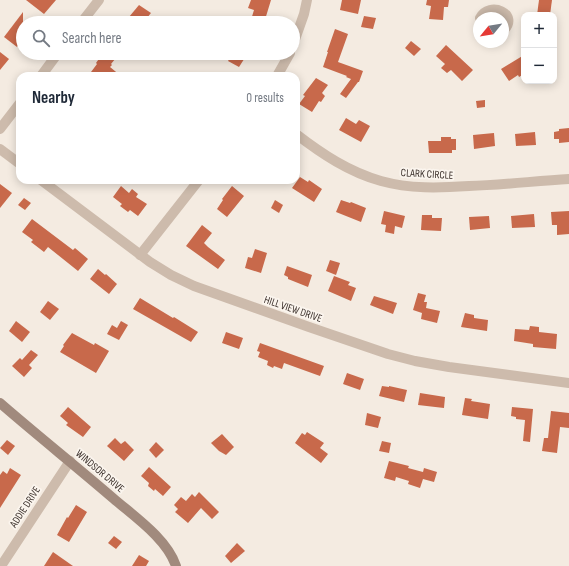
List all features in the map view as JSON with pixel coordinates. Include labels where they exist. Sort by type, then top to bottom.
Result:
[{"type":"street","points":[[86,16],[99,0]]},
{"type":"street","points":[[300,25],[304,14],[306,0]]},
{"type":"street","points":[[483,12],[493,3],[502,8],[504,12]]},
{"type":"street","points":[[44,72],[53,60]]},
{"type":"street","points":[[279,72],[286,60]]},
{"type":"street","points":[[0,130],[16,108]]},
{"type":"street","name":"CLARK CIRCLE","points":[[300,137],[326,155],[361,174],[397,184],[438,188],[569,179]]},
{"type":"street","points":[[0,149],[16,161]]},
{"type":"street","name":"HILL VIEW DRIVE","points":[[46,184],[140,255],[172,275],[194,286],[388,354],[450,367],[569,383]]},
{"type":"street","points":[[140,255],[196,184]]},
{"type":"street","name":"WINDSOR DRIVE","points":[[0,403],[70,461],[159,539],[169,551],[176,566]]},
{"type":"street","name":"ADDIE DRIVE","points":[[1,566],[70,461]]},
{"type":"building","points":[[26,0],[56,0],[44,14]]},
{"type":"building","points":[[251,0],[271,0],[266,16],[252,16],[254,10],[248,8]]},
{"type":"building","points":[[342,0],[361,0],[358,14],[340,10]]},
{"type":"building","points":[[427,0],[449,0],[448,7],[444,7],[443,20],[429,19],[431,6],[426,5]]},
{"type":"building","points":[[539,0],[552,0],[550,12],[537,12]]},
{"type":"building","points":[[139,5],[151,13],[149,16],[130,16]]},
{"type":"building","points":[[364,16],[376,18],[373,29],[361,27]]},
{"type":"building","points":[[16,21],[16,46],[4,37]]},
{"type":"building","points":[[335,29],[348,34],[338,62],[363,71],[359,82],[346,98],[340,94],[351,79],[323,67]]},
{"type":"building","points":[[411,41],[421,49],[414,56],[405,48]]},
{"type":"building","points":[[446,45],[473,70],[462,81],[451,70],[447,73],[441,68],[445,64],[436,56]]},
{"type":"building","points":[[0,52],[9,59],[0,70]]},
{"type":"building","points":[[521,57],[521,76],[519,77],[518,75],[509,81],[501,69]]},
{"type":"building","points":[[98,60],[114,60],[110,67],[116,72],[91,72],[97,64],[96,63]]},
{"type":"building","points":[[229,60],[244,60],[239,67]]},
{"type":"building","points":[[316,78],[328,85],[322,93],[325,96],[321,102],[319,101],[312,112],[300,105],[305,96],[303,95]]},
{"type":"building","points":[[485,100],[485,107],[477,108],[476,101]]},
{"type":"building","points":[[346,118],[356,124],[359,120],[370,126],[361,142],[339,130]]},
{"type":"building","points":[[569,128],[569,142],[559,143],[559,139],[554,139],[554,132],[559,131],[559,129]]},
{"type":"building","points":[[535,132],[536,145],[516,146],[515,134]]},
{"type":"building","points":[[494,133],[495,146],[474,149],[473,135]]},
{"type":"building","points":[[441,137],[451,137],[451,139],[456,139],[456,150],[452,150],[452,153],[429,153],[428,141],[441,141]]},
{"type":"building","points":[[300,177],[308,182],[309,180],[322,189],[314,202],[292,188],[295,184],[300,184]]},
{"type":"building","points":[[0,184],[12,193],[0,208]]},
{"type":"building","points":[[121,186],[129,193],[132,189],[138,194],[136,197],[147,204],[138,216],[130,210],[128,212],[120,206],[122,204],[113,197]]},
{"type":"building","points":[[232,186],[244,196],[227,217],[217,209],[223,200],[222,199]]},
{"type":"building","points":[[24,198],[31,203],[25,210],[18,205]]},
{"type":"building","points":[[275,200],[283,205],[279,213],[271,208]]},
{"type":"building","points":[[341,200],[366,208],[361,222],[336,212]]},
{"type":"building","points":[[384,211],[405,216],[402,228],[395,226],[394,234],[385,232],[386,225],[381,224]]},
{"type":"building","points":[[569,211],[569,234],[557,235],[557,225],[552,225],[551,212]]},
{"type":"building","points":[[534,214],[535,227],[512,228],[511,216]]},
{"type":"building","points":[[422,215],[432,215],[432,218],[442,218],[441,231],[421,230]]},
{"type":"building","points":[[489,216],[490,228],[470,230],[469,217]]},
{"type":"building","points":[[32,219],[73,250],[75,248],[88,259],[78,271],[48,247],[44,252],[31,242],[33,240],[22,232]]},
{"type":"building","points":[[202,225],[212,233],[204,243],[225,260],[218,269],[186,246]]},
{"type":"building","points":[[255,249],[267,253],[261,273],[245,268],[248,257],[252,258]]},
{"type":"building","points":[[330,260],[340,263],[336,275],[326,271]]},
{"type":"building","points":[[287,266],[312,275],[308,287],[288,279],[288,277],[284,275]]},
{"type":"building","points":[[98,269],[117,284],[109,294],[90,279]]},
{"type":"building","points":[[334,276],[350,282],[348,285],[356,288],[351,301],[328,291]]},
{"type":"building","points":[[418,293],[426,295],[424,302],[427,302],[426,308],[440,311],[437,323],[421,319],[422,313],[413,310]]},
{"type":"building","points":[[374,296],[397,303],[393,314],[370,305]]},
{"type":"building","points":[[140,298],[198,332],[191,342],[133,309]]},
{"type":"building","points":[[48,301],[59,309],[50,320],[40,312]]},
{"type":"building","points":[[465,313],[474,315],[474,318],[488,320],[487,331],[461,327]]},
{"type":"building","points":[[16,321],[30,332],[22,342],[9,331]]},
{"type":"building","points":[[121,321],[128,325],[119,340],[107,334],[112,325],[117,328]]},
{"type":"building","points":[[530,326],[539,327],[539,332],[557,334],[556,349],[533,347],[533,344],[514,341],[515,329],[529,330]]},
{"type":"building","points":[[226,332],[243,338],[239,349],[222,343]]},
{"type":"building","points":[[72,333],[109,351],[96,373],[60,352],[64,346],[63,345]]},
{"type":"building","points":[[260,343],[324,366],[320,376],[284,363],[282,369],[274,366],[273,368],[267,365],[268,361],[258,357],[260,352],[257,351]]},
{"type":"building","points":[[31,350],[38,355],[29,365],[32,368],[24,377],[12,366],[20,358],[22,360]]},
{"type":"building","points":[[347,373],[364,379],[360,390],[343,384]]},
{"type":"building","points":[[382,386],[407,390],[404,402],[379,396]]},
{"type":"building","points":[[420,393],[445,397],[444,408],[418,405]]},
{"type":"building","points":[[465,398],[472,399],[471,401],[490,404],[488,419],[462,415]]},
{"type":"building","points":[[68,407],[91,427],[83,437],[66,425],[68,423],[60,416]]},
{"type":"building","points":[[512,407],[533,409],[530,442],[523,441],[525,420],[516,419],[516,417],[511,416]]},
{"type":"building","points":[[551,411],[569,413],[569,428],[560,427],[557,453],[542,451],[544,438],[548,438]]},
{"type":"building","points":[[367,413],[381,417],[378,428],[365,425]]},
{"type":"building","points":[[307,432],[324,443],[320,448],[328,454],[321,463],[295,443],[302,433],[305,435]]},
{"type":"building","points":[[222,434],[234,447],[226,455],[219,451],[211,443]]},
{"type":"building","points":[[115,438],[121,444],[125,441],[134,450],[124,461],[107,446]]},
{"type":"building","points":[[7,440],[15,446],[8,455],[0,448]]},
{"type":"building","points":[[382,441],[391,443],[389,453],[379,451]]},
{"type":"building","points":[[156,442],[164,450],[156,458],[149,450]]},
{"type":"building","points":[[389,461],[409,466],[408,468],[423,472],[424,468],[437,472],[434,482],[423,479],[420,488],[408,484],[409,481],[396,477],[395,481],[384,478]]},
{"type":"building","points":[[149,467],[171,487],[163,496],[155,489],[154,491],[148,486],[149,483],[141,476]]},
{"type":"building","points":[[10,468],[21,475],[0,508],[0,475],[3,471],[7,474]]},
{"type":"building","points":[[199,492],[219,512],[212,519],[201,508],[188,523],[175,512],[178,509],[174,505],[181,497],[186,501],[192,494],[195,497]]},
{"type":"building","points":[[76,505],[87,512],[69,542],[57,535]]},
{"type":"building","points":[[114,536],[122,542],[116,549],[108,543]]},
{"type":"building","points":[[237,543],[245,551],[231,563],[225,556]]},
{"type":"building","points":[[53,552],[73,566],[44,566]]},
{"type":"building","points":[[139,555],[149,561],[146,566],[132,566]]}]
